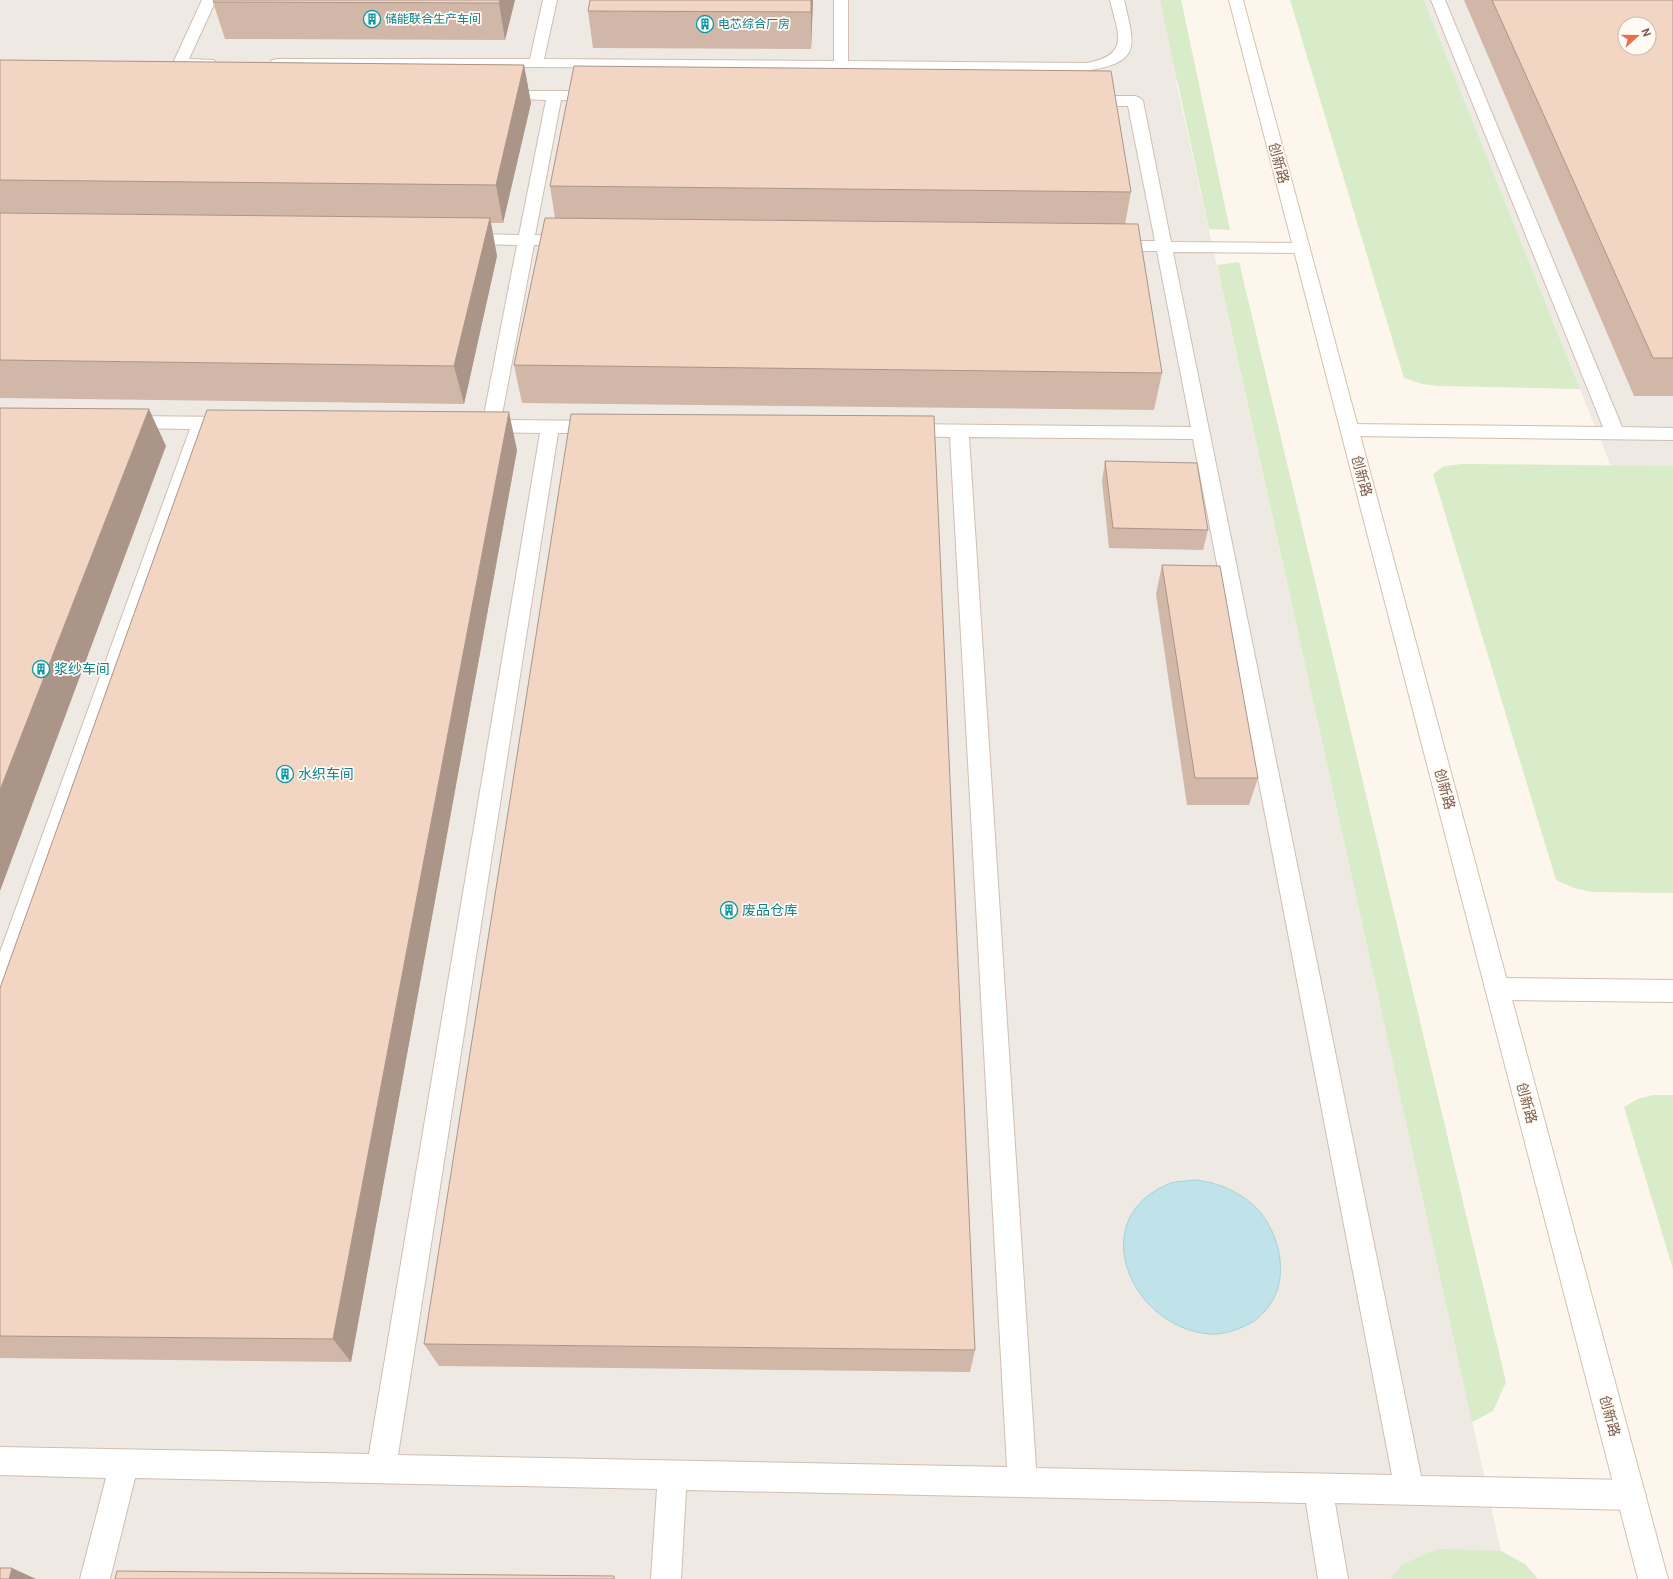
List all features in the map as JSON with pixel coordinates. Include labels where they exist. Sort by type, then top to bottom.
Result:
[{"type":"main road","points":[[180,63],[209,0]]},
{"type":"main road","points":[[536,63],[550,0]]},
{"type":"main road","points":[[841,0],[841,65]]},
{"type":"main road","points":[[267,63],[536,63],[1086,67],[1101,64],[1122,53],[1126,45],[1117,0]]},
{"type":"main road","name":"创新路","points":[[1236,0],[1653,1579]]},
{"type":"main road","points":[[1438,0],[1615,433]]},
{"type":"main road","points":[[164,63],[220,63]]},
{"type":"main road","points":[[483,94],[610,96]]},
{"type":"main road","points":[[491,426],[554,95]]},
{"type":"main road","points":[[1071,100],[1135,101],[1409,1490]]},
{"type":"main road","points":[[447,239],[590,241]]},
{"type":"main road","points":[[1092,246],[1302,248]]},
{"type":"main road","points":[[108,422],[248,423]]},
{"type":"main road","points":[[0,985],[202,423]]},
{"type":"main road","points":[[467,426],[613,427]]},
{"type":"main road","points":[[381,1470],[550,427]]},
{"type":"main road","points":[[888,430],[1201,433]]},
{"type":"main road","points":[[1350,430],[1673,434]]},
{"type":"main road","points":[[959,431],[1022,1483]]},
{"type":"main road","points":[[1497,989],[1673,991]]},
{"type":"main road","points":[[0,1462],[1631,1495]]},
{"type":"main road","points":[[95,1579],[124,1464]]},
{"type":"main road","points":[[666,1579],[672,1476]]},
{"type":"main road","points":[[1318,1488],[1333,1579]]},
{"type":"shaded area","points":[[0,0],[1181,0],[1198,81],[1176,81],[1507,1579],[0,1579]]},
{"type":"shaded area","points":[[1424,0],[1673,0],[1673,621]]},
{"type":"green space","points":[[1160,0],[1181,0],[1230,230],[1209,229]]},
{"type":"green space","points":[[1290,0],[1424,0],[1580,389],[1439,386],[1422,384],[1404,378]]},
{"type":"green space","points":[[1239,262],[1506,1382],[1493,1411],[1472,1422],[1217,265]]},
{"type":"green space","points":[[1463,464],[1673,466],[1673,893],[1591,892],[1574,888],[1556,880],[1433,474],[1444,466]]},
{"type":"green space","points":[[1653,1095],[1673,1095],[1673,1269],[1624,1107],[1638,1099]]},
{"type":"green space","points":[[1438,1549],[1501,1551],[1525,1564],[1538,1579],[1391,1579],[1403,1564]]},
{"type":"water","points":[[1195,1180],[1209,1182],[1236,1192],[1252,1204],[1261,1213],[1268,1224],[1278,1249],[1280,1275],[1278,1288],[1273,1300],[1265,1311],[1254,1321],[1230,1332],[1209,1334],[1181,1327],[1157,1312],[1139,1292],[1127,1269],[1124,1244],[1129,1220],[1144,1199],[1171,1183]]},
{"type":"building","points":[[214,0],[500,0],[499,3],[213,2]]},
{"type":"building","points":[[590,0],[811,0],[811,12],[588,11]]},
{"type":"building","points":[[1492,0],[1673,0],[1673,358],[1653,358]]},
{"type":"building","points":[[0,60],[524,65],[496,185],[0,180]]},
{"type":"building","points":[[574,66],[1111,71],[1131,192],[550,186]]},
{"type":"building","points":[[0,213],[490,218],[454,366],[0,360]]},
{"type":"building","points":[[545,218],[1138,224],[1162,373],[514,365]]},
{"type":"building","name":"浆纱车间","points":[[0,408],[149,409],[0,790]]},
{"type":"building","name":"水织车间","points":[[207,410],[509,412],[333,1339],[0,1336],[0,988]]},
{"type":"building","name":"废品仓库","points":[[571,414],[934,416],[975,1350],[424,1344]]},
{"type":"building","points":[[1105,461],[1197,463],[1208,530],[1113,528]]},
{"type":"building","points":[[1162,565],[1220,566],[1258,778],[1195,778]]},
{"type":"building","points":[[0,1568],[12,1568],[9,1579],[0,1579]]},
{"type":"building","points":[[117,1571],[614,1576],[614,1579],[115,1579]]},
{"type":"place","name":"储能联合生产车间","points":[[372,19]]},
{"type":"place","name":"电芯综合厂房","points":[[705,24]]},
{"type":"place","name":"浆纱车间","points":[[41,669]]},
{"type":"place","name":"水织车间","points":[[285,774]]},
{"type":"place","name":"废品仓库","points":[[729,910]]}]
